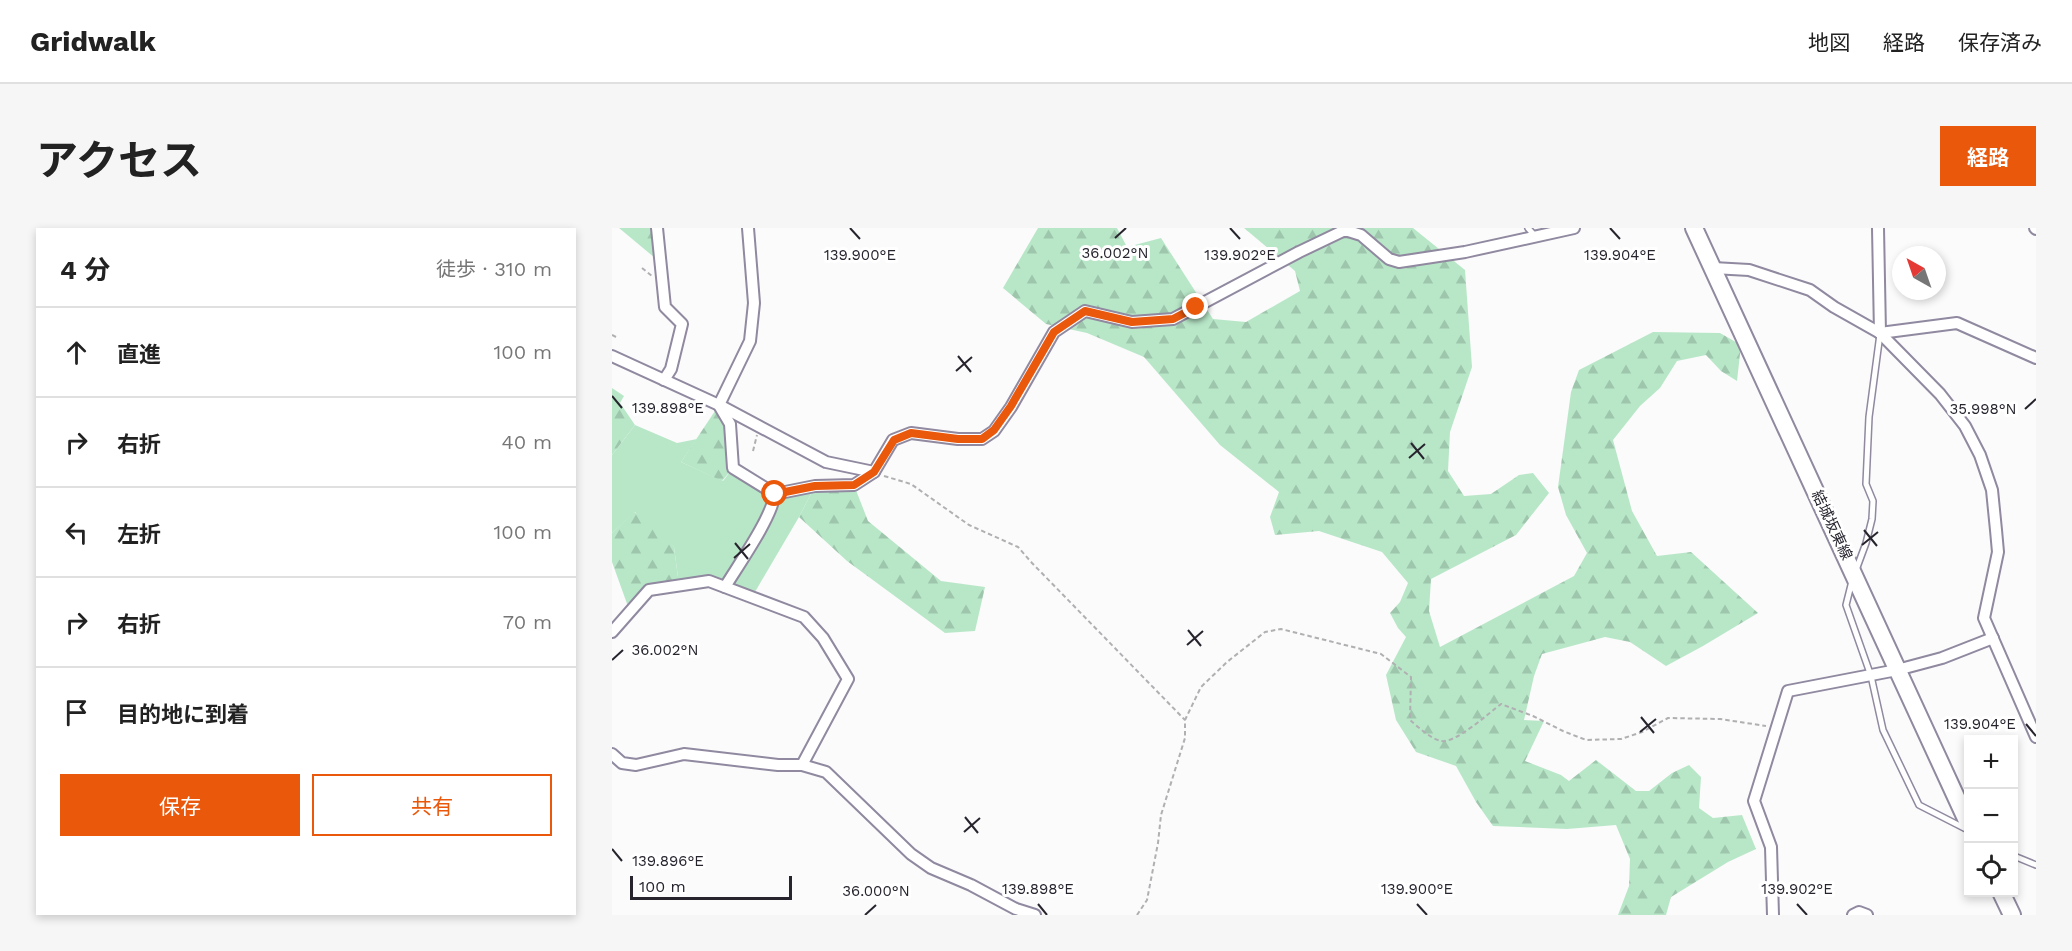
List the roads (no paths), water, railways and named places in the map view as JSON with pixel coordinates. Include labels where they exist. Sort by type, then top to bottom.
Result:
[{"type":"main road","name":"結城坂東線","points":[[1694,228],[1855,573],[1964,814]]},
{"type":"main road","points":[[2003,897],[2012,915]]},
{"type":"street","points":[[657,228],[665,307],[682,324],[671,369],[664,380]]},
{"type":"street","points":[[719,405],[750,341],[754,303],[748,228]]},
{"type":"street","points":[[719,405],[730,423],[733,468],[775,494],[815,486],[854,485],[874,472],[894,440],[911,433],[958,439],[982,439],[994,430],[1011,406],[1054,332],[1085,311],[1132,322],[1173,319],[1345,230],[1361,235],[1389,259],[1399,262],[1465,252],[1574,228]]},
{"type":"street","points":[[1878,228],[1880,333]]},
{"type":"street","points":[[1713,268],[1749,270],[1810,290],[1834,307],[1880,333],[1940,394],[1965,426],[1980,455],[1992,489],[1998,552],[1984,618],[2036,737]]},
{"type":"street","points":[[1880,333],[1925,325],[1957,323],[2036,358]]},
{"type":"street","points":[[612,356],[719,405],[826,462],[874,472]]},
{"type":"street","points":[[725,587],[774,502],[775,494]]},
{"type":"street","points":[[612,632],[649,590],[709,581],[804,617],[823,638],[848,679],[802,765]]},
{"type":"street","points":[[1773,915],[1771,847],[1754,801],[1788,691],[1898,670],[1942,658],[1993,638]]},
{"type":"street","points":[[612,754],[622,763],[636,765],[684,754],[778,765],[802,765],[826,772],[911,854],[931,868],[971,885],[1016,909],[1035,915]]},
{"type":"street","points":[[1853,915],[1859,912],[1867,915]]},
{"type":"lane","points":[[1528,228],[1536,237]]},
{"type":"lane","points":[[1880,333],[1869,417],[1866,484],[1873,501],[1872,519],[1846,604],[1871,676],[1882,730],[1919,805],[1964,829]]},
{"type":"lane","points":[[2018,858],[2036,865]]}]
